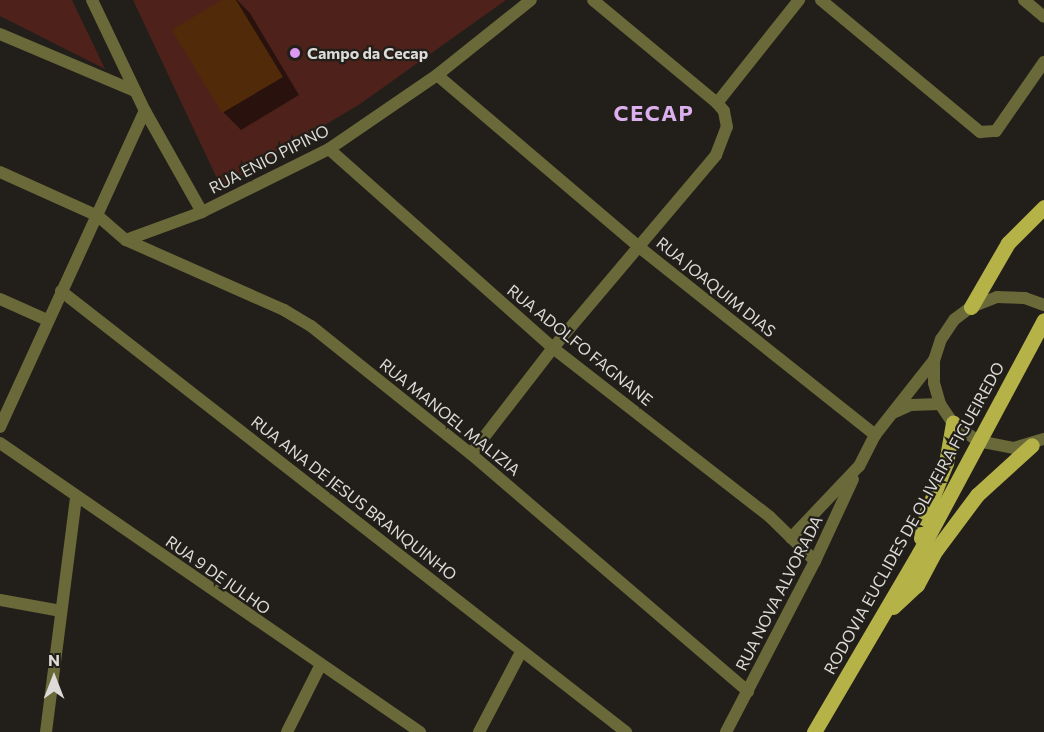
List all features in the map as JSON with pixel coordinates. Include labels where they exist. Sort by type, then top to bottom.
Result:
[{"type":"main road","points":[[971,306],[1008,243],[1044,207]]},
{"type":"main road","name":"RODOVIA EUCLIDES DE OLIVEIRA FIGUEIREDO","points":[[814,732],[919,553],[1044,320]]},
{"type":"main road","points":[[919,553],[926,514],[946,463],[952,423]]},
{"type":"main road","points":[[883,617],[917,585],[942,541],[977,495],[1038,442]]},
{"type":"street","points":[[92,0],[145,111],[202,212]]},
{"type":"street","name":"RUA ENIO PIPINO","points":[[126,240],[202,212],[329,149],[437,75],[531,0]]},
{"type":"street","points":[[471,453],[553,348],[716,155],[727,127],[721,107],[592,0]]},
{"type":"street","points":[[721,107],[799,0]]},
{"type":"street","points":[[821,0],[980,132],[996,131],[1013,112],[1044,62]]},
{"type":"street","points":[[1024,0],[1044,17]]},
{"type":"street","points":[[0,34],[135,91]]},
{"type":"street","name":"RUA JOAQUIM DIAS","points":[[437,75],[639,247],[875,435]]},
{"type":"street","points":[[0,427],[47,320],[98,216],[145,111]]},
{"type":"street","name":"RUA ADOLFO FAGNANE","points":[[329,149],[553,348],[791,538],[815,561]]},
{"type":"street","name":"RUA MANOEL MALIZIA","points":[[0,172],[98,216],[126,240],[311,326],[471,453],[748,691]]},
{"type":"street","name":"RUA ANA DE JESUS BRANQUINHO","points":[[61,291],[626,732]]},
{"type":"street","points":[[1038,442],[996,447],[978,441],[952,423],[940,404],[934,383],[934,360],[941,339],[954,321],[971,306],[997,297],[1025,298],[1044,305]]},
{"type":"street","points":[[0,298],[47,320]]},
{"type":"street","points":[[791,538],[859,466],[875,435],[934,360]]},
{"type":"street","points":[[890,416],[911,405],[940,404]]},
{"type":"street","name":"RUA 9 DE JULHO","points":[[0,443],[320,666],[420,732]]},
{"type":"street","name":"RUA NOVA ALVORADA","points":[[726,732],[815,561],[859,466]]},
{"type":"street","points":[[46,732],[76,497]]},
{"type":"street","points":[[0,600],[61,610]]},
{"type":"street","points":[[479,732],[521,652]]},
{"type":"street","points":[[286,732],[320,666]]},
{"type":"shaded area","points":[[0,0],[72,0],[105,69],[0,16]]},
{"type":"shaded area","name":"Campo da Cecap","points":[[133,0],[506,0],[360,104],[221,187]]},
{"type":"building","points":[[222,0],[236,0],[283,77],[222,113],[172,30]]},
{"type":"place","name":"Campo da Cecap","points":[[295,53]]},
{"type":"district","name":"CECAP","points":[[654,113]]}]
